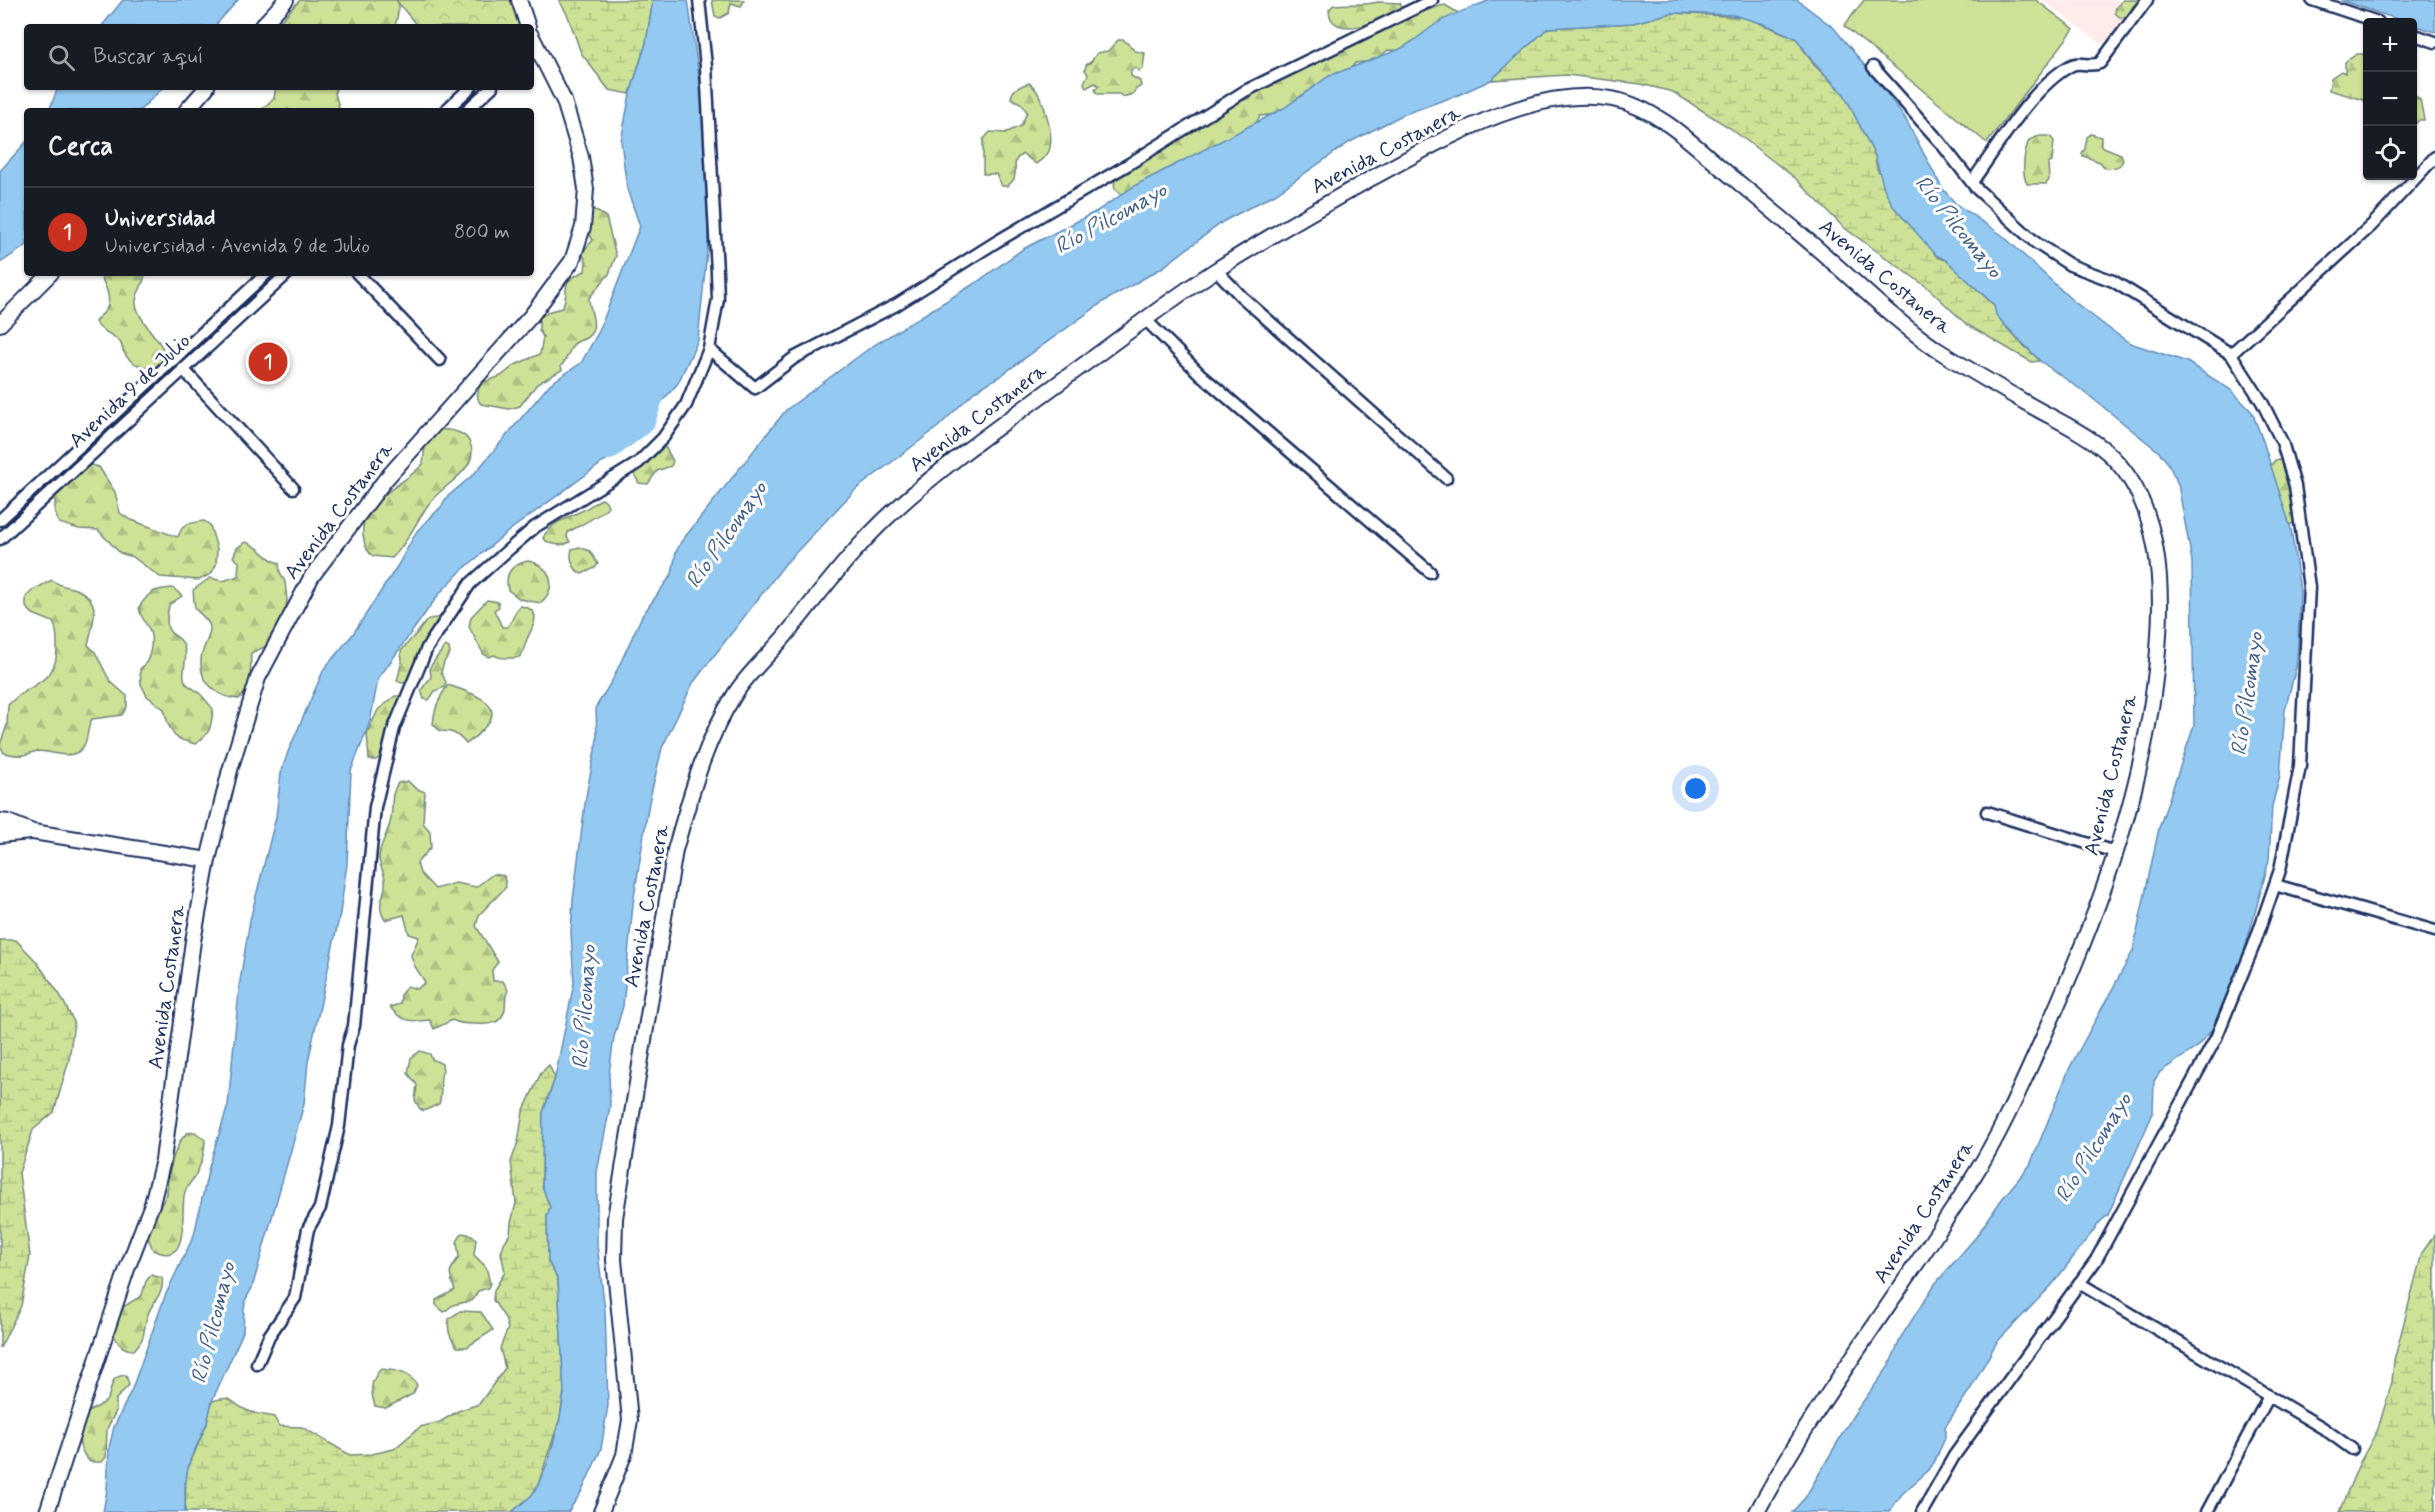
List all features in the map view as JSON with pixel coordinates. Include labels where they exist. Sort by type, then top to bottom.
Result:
[{"type":"street","points":[[264,24],[286,0]]},
{"type":"street","points":[[519,0],[527,24]]},
{"type":"street","points":[[257,1364],[269,1336],[295,1298],[308,1229],[320,1208],[339,1126],[348,1045],[354,1026],[375,807],[394,728],[427,648],[470,584],[492,564],[535,527],[638,463],[663,438],[686,405],[709,349],[718,299],[708,101],[699,0]]},
{"type":"street","points":[[709,349],[755,388],[794,358],[896,305],[1245,91],[1432,0]]},
{"type":"street","points":[[1972,182],[2027,106],[2060,72],[2073,63],[2094,66],[2100,63],[2147,0]]},
{"type":"street","points":[[2312,0],[2366,18]]},
{"type":"street","points":[[2417,36],[2435,42]]},
{"type":"street","name":"Avenida Costanera","points":[[47,1512],[124,1277],[152,1204],[163,1160],[193,941],[208,860],[230,770],[258,678],[312,576],[386,480],[531,316],[572,261],[583,227],[586,189],[581,157],[564,101],[534,41]]},
{"type":"street","points":[[1873,68],[1940,142],[1972,182],[2036,243],[2070,265],[2113,281],[2231,354],[2262,402],[2282,442],[2295,486],[2309,587],[2300,766],[2280,870],[2254,945],[2216,1038],[2096,1260],[1954,1456],[1922,1512]]},
{"type":"street","points":[[189,108],[204,90]]},
{"type":"street","points":[[448,108],[468,90]]},
{"type":"street","points":[[469,108],[489,90]]},
{"type":"street","name":"Avenida Costanera","points":[[601,1512],[624,1455],[630,1420],[614,1260],[615,1218],[675,850],[692,792],[712,739],[736,692],[843,564],[894,510],[975,444],[1146,320],[1216,270],[1328,203],[1440,141],[1522,107],[1568,96],[1615,99],[1650,112],[1696,147],[1821,252],[1892,316],[1938,350],[2032,406],[2075,428],[2111,455],[2135,485],[2147,516],[2158,564],[2160,631],[2151,707],[2132,795],[2104,886],[2066,985],[2011,1111],[1976,1174],[1813,1414],[1757,1512]]},
{"type":"street","points":[[2231,354],[2372,225],[2435,157]]},
{"type":"street","points":[[1216,270],[1242,297],[1446,478]]},
{"type":"street","points":[[0,324],[48,276]]},
{"type":"street","name":"Avenida 9 de Julio","points":[[0,520],[264,276]]},
{"type":"street","name":"Avenida 9 de Julio","points":[[0,539],[285,276]]},
{"type":"street","points":[[360,276],[440,360]]},
{"type":"street","points":[[242,296],[251,306]]},
{"type":"street","points":[[1146,320],[1200,374],[1430,572]]},
{"type":"street","points":[[183,369],[293,488]]},
{"type":"street","points":[[1987,812],[2115,852]]},
{"type":"street","points":[[0,821],[33,832],[208,860]]},
{"type":"street","points":[[0,835],[33,832]]},
{"type":"street","points":[[2275,885],[2435,931]]},
{"type":"street","points":[[2079,1283],[2323,1428],[2352,1449]]},
{"type":"street","points":[[2207,1512],[2269,1396]]},
{"type":"shaded area","points":[[2042,0],[2142,0],[2105,46]]},
{"type":"green space","points":[[300,0],[398,0],[396,24],[278,24]]},
{"type":"green space","points":[[396,0],[511,0],[519,24],[416,24]]},
{"type":"green space","points":[[559,0],[653,0],[646,43],[630,94],[609,90],[581,53],[568,16]]},
{"type":"green space","points":[[712,0],[744,1],[741,6],[731,3],[729,13],[720,18],[715,16]]},
{"type":"green space","points":[[1864,0],[2036,0],[2074,29],[1987,143],[1844,26]]},
{"type":"green space","points":[[2123,0],[2142,0],[2133,6],[2129,15],[2121,18],[2115,13],[2116,7]]},
{"type":"green space","points":[[1400,3],[1402,8],[1385,18],[1360,26],[1338,25],[1331,19],[1329,9],[1334,5]]},
{"type":"green space","points":[[1445,5],[1460,14],[1403,51],[1388,50],[1374,61],[1355,63],[1347,74],[1277,114],[1260,116],[1254,127],[1123,195],[1115,189],[1115,179],[1121,172],[1140,164],[1142,160],[1177,141],[1184,126],[1196,120],[1217,118],[1225,107],[1250,98],[1254,91],[1286,76],[1289,77],[1291,72],[1323,59],[1328,54],[1377,34],[1384,25],[1400,22]]},
{"type":"green space","points":[[1672,13],[1744,17],[1796,38],[1814,65],[1844,94],[1875,156],[1877,169],[1937,257],[1946,260],[1994,305],[2001,321],[2040,361],[2032,362],[1966,324],[1927,287],[1843,227],[1795,178],[1730,128],[1673,92],[1641,84],[1566,75],[1491,80],[1548,28],[1633,23]]},
{"type":"green space","points":[[1118,40],[1124,40],[1135,51],[1145,53],[1143,68],[1139,71],[1135,68],[1131,71],[1131,76],[1140,81],[1141,86],[1133,94],[1123,97],[1119,94],[1097,94],[1095,89],[1099,86],[1095,83],[1086,88],[1084,83],[1088,74],[1085,70],[1086,65],[1097,53],[1108,51]]},
{"type":"green space","points":[[2357,54],[2363,54],[2363,100],[2329,90],[2331,78],[2341,71],[2345,73],[2345,62]]},
{"type":"green space","points":[[1029,83],[1039,95],[1049,125],[1049,151],[1036,164],[1023,154],[1015,162],[1014,179],[1008,186],[1002,186],[996,174],[983,174],[983,140],[990,132],[1005,133],[1021,126],[1027,112],[1022,104],[1011,98],[1015,90]]},
{"type":"green space","points":[[275,90],[336,90],[339,108],[263,108],[274,98]]},
{"type":"green space","points":[[2417,97],[2420,99],[2424,120],[2417,122]]},
{"type":"green space","points":[[2091,134],[2101,137],[2101,146],[2121,154],[2123,159],[2121,164],[2105,168],[2100,162],[2083,156],[2087,137]]},
{"type":"green space","points":[[2039,136],[2050,136],[2054,141],[2052,162],[2048,164],[2049,180],[2046,184],[2027,184],[2024,168],[2026,150],[2029,140]]},
{"type":"green space","points":[[593,209],[606,217],[616,256],[609,274],[589,298],[593,330],[571,348],[561,366],[562,370],[537,384],[520,406],[509,409],[481,404],[478,391],[481,383],[501,376],[515,365],[540,354],[543,337],[539,330],[539,318],[550,311],[562,308],[566,286],[576,275],[585,271],[586,261],[582,253],[593,240],[588,232],[590,210]]},
{"type":"green space","points":[[100,276],[144,276],[136,301],[137,310],[163,349],[167,360],[164,366],[146,367],[135,364],[127,357],[117,339],[97,325],[95,322],[108,307],[109,302]]},
{"type":"green space","points":[[438,429],[464,435],[470,443],[472,452],[466,468],[431,501],[392,558],[373,556],[369,553],[364,540],[363,527],[366,515],[383,496],[423,464],[425,445]]},
{"type":"green space","points":[[661,448],[666,448],[673,461],[671,466],[657,471],[648,484],[639,483],[634,474],[647,464],[654,453]]},
{"type":"green space","points":[[2275,460],[2286,461],[2295,468],[2296,521],[2290,525],[2287,524],[2270,467]]},
{"type":"green space","points":[[82,463],[99,467],[115,492],[120,513],[129,519],[177,537],[182,528],[188,524],[204,521],[210,525],[217,549],[216,565],[211,574],[199,580],[160,577],[133,557],[120,553],[98,530],[79,529],[59,523],[55,513],[55,494]]},
{"type":"green space","points":[[601,499],[606,501],[608,506],[606,509],[568,532],[567,537],[570,542],[556,544],[543,538],[554,525]]},
{"type":"green space","points":[[245,542],[255,546],[270,559],[279,563],[285,582],[287,600],[285,614],[269,645],[251,653],[249,684],[239,699],[224,696],[212,688],[203,676],[201,656],[210,628],[208,622],[195,607],[193,590],[210,578],[223,581],[238,576],[239,562],[233,557],[237,548]]},
{"type":"green space","points":[[579,547],[590,551],[598,564],[595,568],[582,574],[574,567],[571,556],[572,549]]},
{"type":"green space","points":[[528,561],[542,567],[550,578],[549,591],[540,603],[520,599],[508,590],[508,574],[514,567]]},
{"type":"green space","points":[[52,580],[78,590],[91,601],[94,614],[88,645],[95,652],[110,681],[127,696],[127,706],[122,715],[92,719],[85,744],[74,754],[62,755],[38,751],[26,755],[4,753],[0,745],[7,725],[8,705],[48,675],[56,659],[57,637],[53,622],[33,614],[26,607],[26,597],[33,590]]},
{"type":"green space","points":[[173,588],[182,596],[169,605],[167,626],[169,631],[183,643],[186,658],[184,680],[213,709],[209,730],[195,744],[174,735],[164,709],[147,696],[141,684],[140,669],[149,656],[151,639],[139,607],[153,592]]},
{"type":"green space","points":[[487,600],[498,602],[499,607],[494,610],[502,627],[509,625],[521,606],[528,608],[535,615],[534,624],[523,652],[517,658],[484,655],[469,627],[471,617]]},
{"type":"green space","points":[[439,618],[442,622],[412,681],[402,683],[397,681],[402,661],[401,651],[428,620]]},
{"type":"green space","points":[[445,646],[449,648],[450,653],[441,672],[446,682],[445,687],[435,691],[429,700],[424,699],[421,690],[431,677],[430,667]]},
{"type":"green space","points":[[448,685],[482,699],[489,705],[492,712],[491,719],[484,728],[466,744],[455,734],[440,731],[433,724],[434,713]]},
{"type":"green space","points":[[395,696],[401,696],[404,700],[380,757],[376,760],[369,760],[367,733],[378,710]]},
{"type":"green space","points":[[408,781],[415,788],[425,792],[423,823],[430,831],[431,847],[417,863],[420,873],[435,889],[455,883],[476,887],[493,874],[504,876],[506,887],[479,915],[476,926],[498,962],[492,970],[493,981],[503,981],[508,990],[503,1014],[493,1023],[458,1023],[452,1020],[434,1029],[430,1020],[408,1020],[398,1016],[390,1007],[400,1004],[401,994],[407,986],[417,989],[425,982],[414,965],[411,955],[419,937],[409,934],[404,915],[385,920],[381,908],[385,881],[379,854],[390,823],[395,788],[398,783]]},
{"type":"green space","points":[[0,940],[16,940],[36,961],[60,995],[74,1022],[69,1060],[54,1112],[33,1130],[19,1173],[30,1256],[21,1306],[0,1348]]},
{"type":"green space","points":[[420,1051],[430,1054],[432,1059],[442,1064],[443,1070],[439,1104],[424,1111],[420,1109],[415,1100],[417,1085],[408,1073],[411,1058]]},
{"type":"green space","points":[[549,1065],[555,1078],[543,1113],[542,1185],[550,1207],[547,1216],[548,1261],[558,1280],[564,1391],[560,1418],[538,1485],[532,1495],[512,1512],[185,1512],[186,1473],[207,1423],[212,1401],[228,1399],[247,1411],[274,1417],[279,1426],[302,1427],[350,1455],[372,1454],[394,1449],[420,1427],[440,1422],[458,1411],[479,1404],[505,1368],[500,1348],[508,1328],[505,1318],[493,1300],[494,1290],[505,1272],[501,1253],[510,1234],[516,1203],[511,1162],[518,1142],[523,1112],[541,1073]]},
{"type":"green space","points":[[195,1132],[205,1140],[202,1158],[185,1192],[182,1234],[179,1244],[174,1251],[166,1254],[153,1250],[147,1235],[148,1228],[167,1194],[168,1178],[180,1141],[187,1133]]},
{"type":"green space","points":[[462,1233],[472,1235],[476,1239],[474,1255],[486,1267],[490,1283],[488,1288],[478,1291],[473,1300],[453,1305],[444,1312],[436,1305],[436,1300],[455,1290],[450,1273],[459,1257],[457,1242]]},
{"type":"green space","points":[[2435,1234],[2435,1512],[2339,1512],[2359,1464],[2378,1429],[2392,1382],[2394,1361],[2422,1253]]},
{"type":"green space","points":[[151,1275],[162,1278],[162,1288],[150,1309],[141,1340],[134,1350],[128,1349],[116,1339],[114,1322],[121,1309],[142,1295],[146,1281]]},
{"type":"green space","points":[[460,1311],[481,1312],[493,1330],[467,1347],[457,1347],[450,1334],[448,1323],[449,1319]]},
{"type":"green space","points":[[381,1369],[402,1372],[414,1380],[417,1385],[413,1394],[386,1408],[375,1406],[372,1386]]},
{"type":"green space","points":[[126,1375],[129,1385],[116,1399],[116,1411],[107,1429],[106,1457],[102,1462],[90,1462],[80,1446],[79,1433],[82,1421],[88,1412],[106,1401],[114,1380]]},
{"type":"water","points":[[123,0],[238,0],[217,24],[103,24]]},
{"type":"water","points":[[653,0],[688,0],[701,91],[709,198],[708,241],[698,340],[678,383],[613,455],[510,530],[461,571],[439,594],[378,679],[370,722],[351,771],[347,864],[340,913],[308,1062],[304,1104],[252,1288],[246,1299],[243,1332],[212,1401],[207,1423],[189,1463],[185,1483],[185,1512],[103,1512],[107,1490],[109,1448],[114,1427],[132,1389],[165,1296],[194,1235],[209,1167],[228,1105],[240,981],[250,920],[276,817],[281,773],[288,752],[324,669],[353,634],[398,565],[417,531],[441,507],[446,498],[474,474],[550,384],[581,363],[599,331],[640,226],[627,189],[621,141],[630,94],[646,43]]},
{"type":"water","points":[[1490,0],[1797,0],[1834,28],[1883,88],[1905,118],[1942,188],[1956,204],[2002,235],[2072,300],[2111,330],[2130,343],[2187,362],[2231,390],[2252,412],[2291,529],[2300,591],[2296,667],[2285,710],[2280,776],[2272,806],[2269,860],[2237,978],[2222,1014],[2196,1048],[2160,1072],[2154,1081],[2153,1113],[2108,1215],[2100,1222],[2052,1285],[1997,1342],[1971,1388],[1945,1427],[1945,1438],[1935,1461],[1929,1470],[1902,1494],[1889,1512],[1792,1512],[1805,1498],[1854,1414],[1889,1366],[1901,1337],[1935,1284],[1976,1237],[2002,1199],[2030,1165],[2070,1067],[2133,951],[2159,828],[2194,726],[2192,561],[2178,484],[2168,463],[2158,451],[2087,394],[2040,361],[1996,315],[1994,305],[1946,260],[1936,255],[1893,206],[1884,188],[1875,156],[1844,94],[1814,63],[1796,38],[1764,24],[1733,15],[1672,13],[1633,23],[1548,28],[1491,80],[1458,95],[1402,115],[1350,142],[1275,194],[1224,221],[1163,267],[1103,302],[1000,376],[975,391],[938,427],[855,490],[785,564],[693,683],[662,748],[649,802],[633,904],[623,1006],[614,1037],[609,1074],[610,1107],[597,1172],[597,1245],[605,1310],[608,1405],[601,1449],[582,1491],[568,1512],[512,1512],[532,1495],[538,1485],[549,1459],[564,1394],[558,1280],[548,1261],[547,1216],[550,1207],[542,1186],[543,1113],[555,1078],[574,983],[571,932],[573,900],[586,796],[597,740],[596,707],[613,679],[642,616],[672,574],[676,552],[681,542],[786,410],[871,347],[977,282],[1023,249],[1097,211],[1136,185],[1284,108],[1329,76],[1400,49],[1442,20]]},
{"type":"water","points":[[2340,0],[2435,0],[2435,32],[2417,26],[2417,18],[2394,18]]},
{"type":"water","points":[[57,90],[161,90],[142,108],[50,108]]},
{"type":"water","points":[[24,144],[24,247],[0,263],[0,171]]},
{"type":"waterway","name":"Río Pilcomayo","points":[[609,449],[644,422],[654,393]]},
{"type":"place","name":"Universidad","points":[[268,362]]}]
